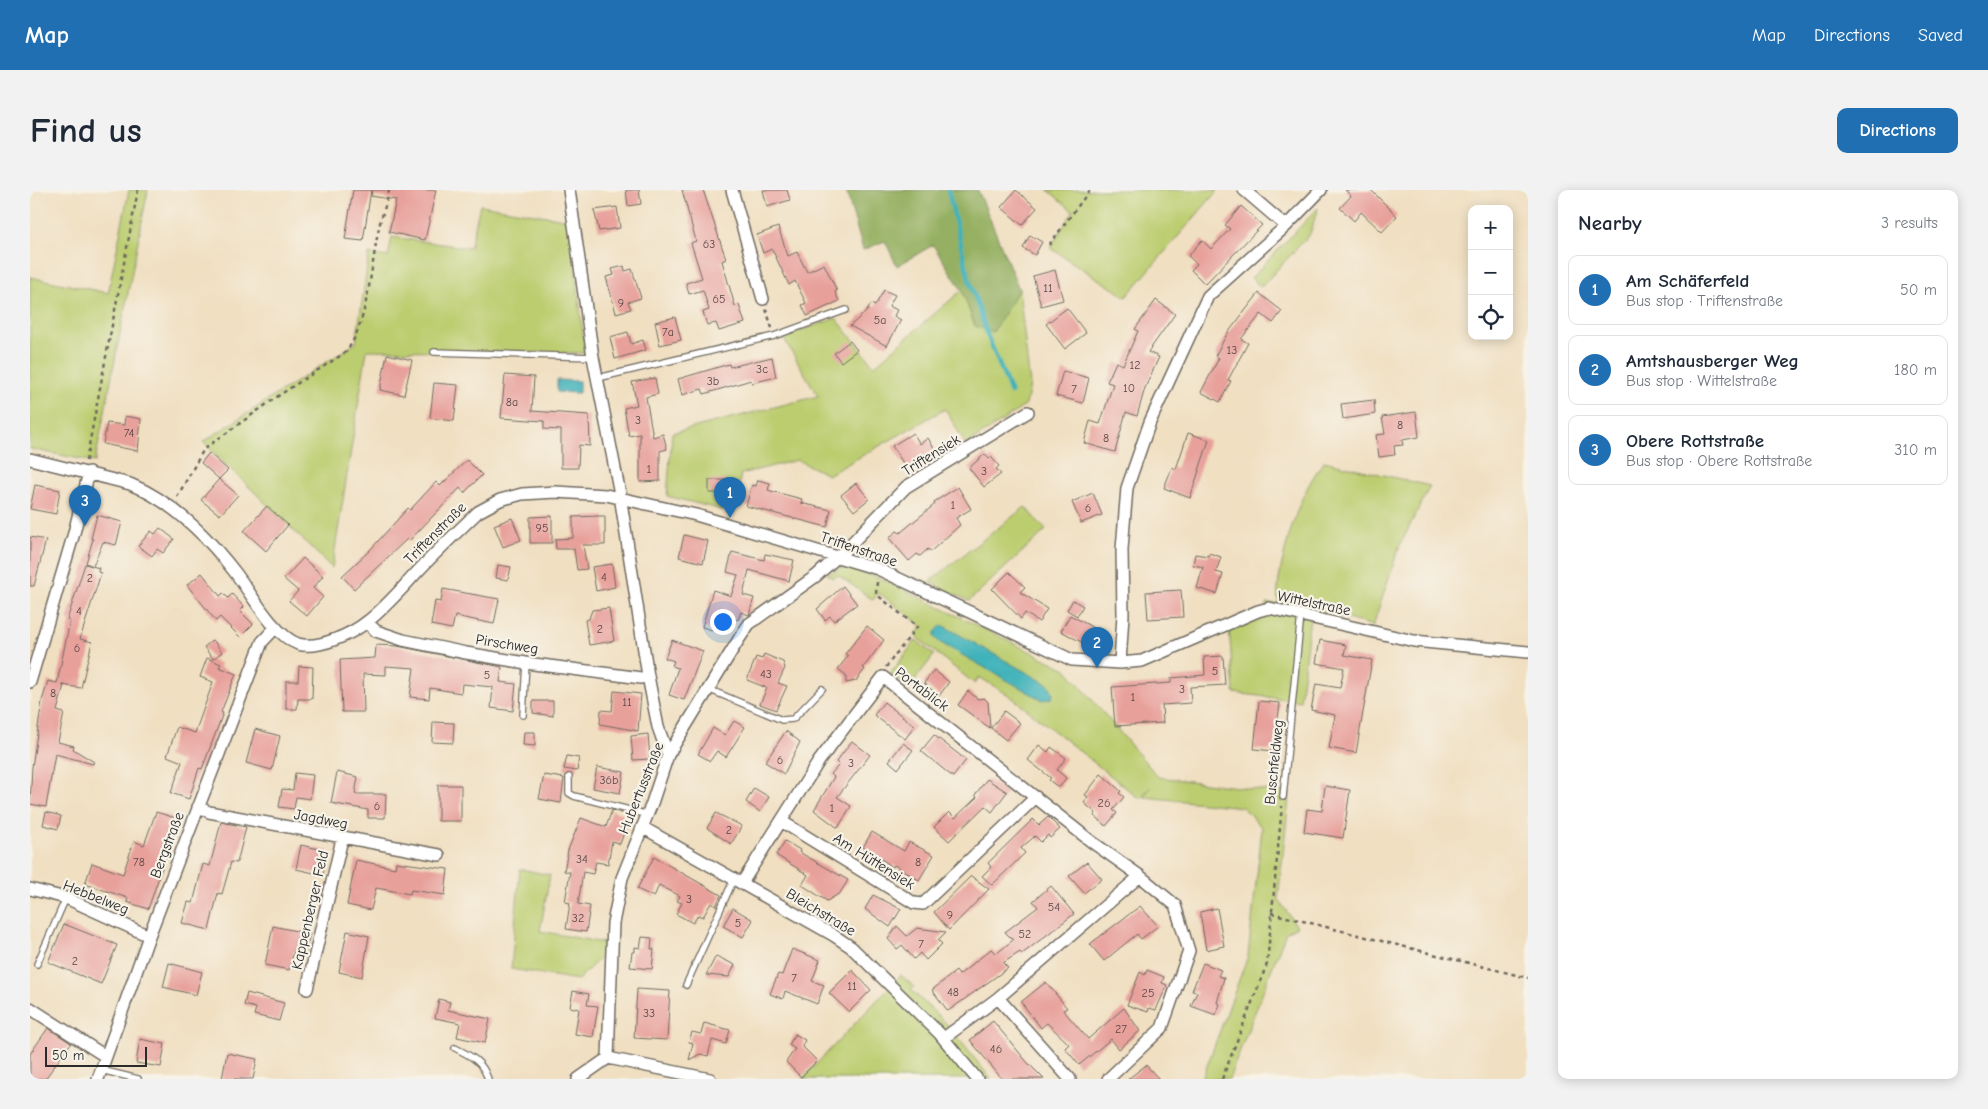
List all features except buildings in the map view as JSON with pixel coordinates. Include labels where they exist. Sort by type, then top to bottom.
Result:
[{"type":"street","points":[[569,190],[593,357],[619,497],[648,676],[658,727],[668,756]]},
{"type":"street","points":[[732,190],[763,299]]},
{"type":"street","points":[[1244,190],[1286,226]]},
{"type":"street","points":[[1120,663],[1124,615],[1122,549],[1127,488],[1150,422],[1208,296],[1286,226],[1321,190]]},
{"type":"street","name":"Triftensiek","points":[[839,556],[906,487],[1028,412]]},
{"type":"street","name":"Triftenstraße","points":[[30,459],[89,472],[146,490],[171,507],[188,520],[233,569],[286,638],[299,644],[317,646],[367,622],[478,512],[500,500],[522,494],[556,492],[619,497],[696,516],[839,556],[878,569],[1072,660]]},
{"type":"street","points":[[30,682],[74,533],[89,472]]},
{"type":"street","name":"Hubertusstraße","points":[[608,1058],[613,922],[622,878],[668,756],[750,624],[816,576],[839,556]]},
{"type":"street","name":"Wittelstraße","points":[[1072,660],[1120,663],[1142,661],[1269,608],[1414,641],[1528,652]]},
{"type":"street","name":"Pirschweg","points":[[367,622],[376,631],[404,640],[526,663],[642,678],[648,676]]},
{"type":"street","name":"Bergstraße","points":[[100,1074],[149,936],[262,642],[276,627]]},
{"type":"street","name":"Portablick","points":[[738,881],[781,822],[818,761],[883,677],[1175,905],[1189,951],[1162,1028],[1108,1079]]},
{"type":"street","name":"Am Hüttensiek","points":[[781,822],[914,903],[923,904],[1036,797]]},
{"type":"street","name":"Jagdweg","points":[[198,807],[209,812],[342,839],[439,855]]},
{"type":"street","name":"Bleichstraße","points":[[644,822],[738,881],[851,947],[944,1038],[977,1079]]},
{"type":"street","name":"Kappenberger Feld","points":[[307,989],[342,839]]},
{"type":"street","points":[[944,1038],[998,998],[1140,876]]},
{"type":"street","name":"Hebbelweg","points":[[30,889],[66,898],[149,936]]},
{"type":"street","points":[[998,998],[1070,1079]]},
{"type":"street","points":[[30,1008],[106,1056]]},
{"type":"street","points":[[578,1079],[608,1058],[710,1079]]},
{"type":"lane","points":[[598,378],[774,336],[846,310]]},
{"type":"lane","points":[[434,352],[593,357]]},
{"type":"lane","name":"Buschfeldweg","points":[[1283,797],[1301,614]]},
{"type":"lane","points":[[523,715],[526,663]]},
{"type":"lane","points":[[708,689],[782,720],[793,719],[822,689]]},
{"type":"lane","points":[[569,777],[568,787],[571,795],[641,813],[644,822]]},
{"type":"lane","points":[[686,985],[738,881]]},
{"type":"lane","points":[[37,964],[66,898]]},
{"type":"lane","points":[[454,1048],[472,1056],[484,1067],[488,1079]]},
{"type":"lane","points":[[100,1074],[138,1079]]},
{"type":"path","points":[[89,472],[86,464],[138,190]]},
{"type":"path","points":[[171,507],[204,449],[281,394],[346,352],[354,342],[360,325],[380,221],[389,190]]},
{"type":"path","points":[[1049,245],[1090,190]]},
{"type":"path","points":[[763,299],[774,336]]},
{"type":"path","points":[[878,577],[876,594],[917,627],[883,670],[883,677]]},
{"type":"path","name":"Buschfeldweg","points":[[1222,1079],[1267,964],[1283,797]]},
{"type":"path","points":[[1271,913],[1528,978]]},
{"type":"green space","points":[[129,190],[148,190],[95,462],[30,449],[30,277],[108,293]]},
{"type":"green space","points":[[846,190],[978,190],[1019,289],[993,332],[975,326],[962,290],[933,245],[897,266],[885,241],[863,250]]},
{"type":"green space","points":[[1048,190],[1218,190],[1126,297],[1050,248],[1073,211]]},
{"type":"green space","points":[[480,205],[570,220],[585,353],[367,350],[332,568],[203,442],[356,343],[369,254],[388,257],[392,237],[470,248]]},
{"type":"green space","points":[[1318,208],[1310,234],[1261,287],[1251,278]]},
{"type":"green space","points":[[1019,289],[1030,385],[1026,405],[966,445],[945,409],[828,475],[797,460],[741,474],[734,513],[667,496],[672,433],[818,396],[783,337],[836,318],[874,366],[962,290],[975,326],[993,331]]},
{"type":"green space","points":[[1324,461],[1430,486],[1399,547],[1373,626],[1311,609],[1300,701],[1234,693],[1229,628],[1266,612],[1266,603],[1279,604],[1278,584],[1293,522],[1314,475]]},
{"type":"green space","points":[[1025,507],[1046,530],[969,601],[929,582]]},
{"type":"green space","points":[[845,567],[882,579],[1066,669],[1158,777],[1277,792],[1290,790],[1278,899],[1297,926],[1286,932],[1229,1079],[1202,1079],[1248,956],[1262,828],[1243,807],[1144,797],[1150,787],[1140,799],[1010,696],[979,677],[975,684],[915,636],[922,626],[879,593],[873,600],[838,575],[833,578],[827,574]]},
{"type":"green space","points":[[916,640],[934,655],[909,688],[890,674]]},
{"type":"green space","points":[[520,869],[550,875],[540,931],[604,943],[603,955],[578,980],[511,969]]},
{"type":"green space","points":[[901,975],[914,987],[911,990],[947,1024],[991,1079],[802,1079]]},
{"type":"water","points":[[557,380],[579,381],[579,393],[557,392]]},
{"type":"water","points":[[942,625],[1049,685],[1053,693],[1052,698],[1042,700],[939,642],[935,637],[935,632]]},
{"type":"waterway","points":[[948,190],[969,279],[988,337],[1011,393]]},
{"type":"place","name":"Am Schäferfeld","points":[[730,518]]},
{"type":"place","name":"Obere Rottstraße","points":[[85,526]]},
{"type":"place","name":"Amtshausberger Weg","points":[[1097,668]]}]
